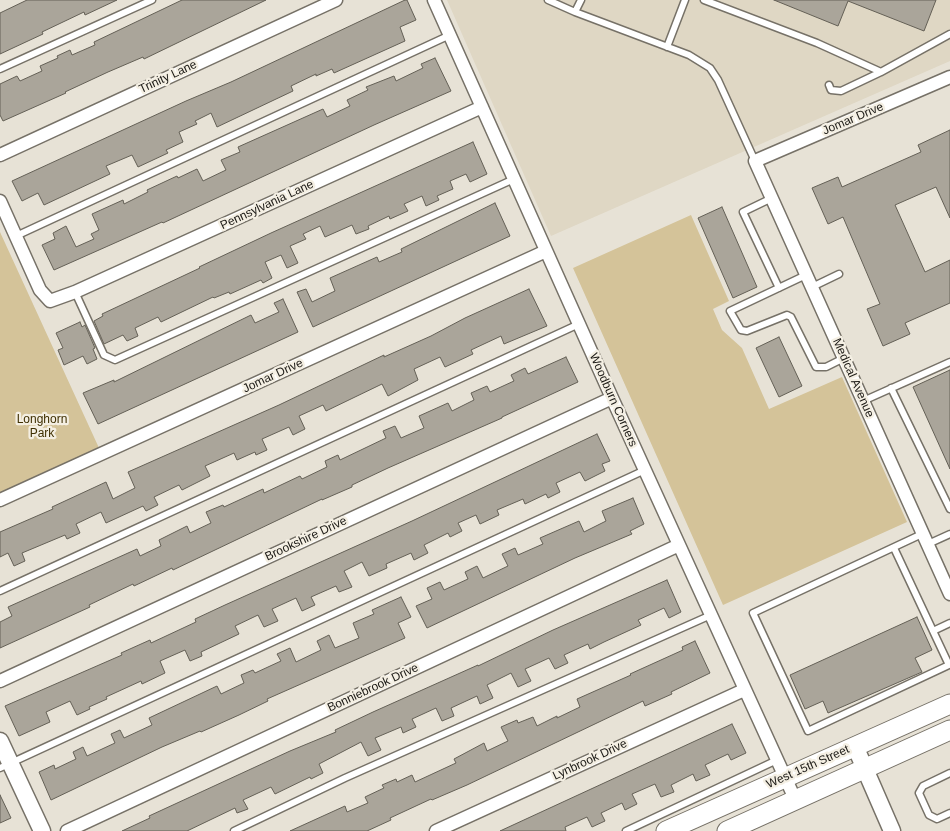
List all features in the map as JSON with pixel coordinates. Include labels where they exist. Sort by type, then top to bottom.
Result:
[{"type":"main road","name":"West 15th Street","points":[[666,831],[781,769],[855,746],[950,704]]},
{"type":"main road","name":"West 15th Street","points":[[726,831],[950,730]]},
{"type":"street","name":"Trinity Lane","points":[[0,155],[336,0]]},
{"type":"street","name":"Woodburn Corners","points":[[434,0],[612,398],[795,799]]},
{"type":"street","name":"Jomar Drive","points":[[755,161],[950,76]]},
{"type":"street","name":"Pennsylvania Lane","points":[[16,236],[40,290],[50,301],[61,298],[482,107]]},
{"type":"street","name":"Medical Avenue","points":[[755,161],[950,594]]},
{"type":"street","points":[[0,201],[16,236]]},
{"type":"street","name":"Jomar Drive","points":[[0,500],[546,251]]},
{"type":"street","name":"Brookshire Drive","points":[[0,681],[612,398]]},
{"type":"street","name":"Bonniebrook Drive","points":[[67,831],[679,545]]},
{"type":"street","name":"Lynbrook Drive","points":[[436,831],[744,690]]},
{"type":"street","points":[[0,741],[5,766],[42,831]]},
{"type":"street","points":[[855,746],[892,831]]},
{"type":"lane","points":[[0,69],[152,0]]},
{"type":"lane","points":[[548,0],[699,60],[710,68],[718,80],[755,161]]},
{"type":"lane","points":[[575,12],[581,0]]},
{"type":"lane","points":[[667,47],[685,0]]},
{"type":"lane","points":[[704,0],[817,43],[881,72]]},
{"type":"lane","points":[[829,85],[831,90],[841,91],[881,72],[950,34]]},
{"type":"lane","points":[[16,236],[450,35]]},
{"type":"lane","points":[[75,292],[104,355],[115,360],[514,179]]},
{"type":"lane","points":[[772,198],[744,212],[779,288]]},
{"type":"lane","points":[[812,287],[839,274]]},
{"type":"lane","points":[[806,275],[730,311],[741,330],[747,331],[787,315],[791,316],[816,367],[826,367],[844,358]]},
{"type":"lane","points":[[0,591],[579,324]]},
{"type":"lane","points":[[863,402],[950,362]]},
{"type":"lane","points":[[891,388],[950,509]]},
{"type":"lane","points":[[5,766],[645,470]]},
{"type":"lane","points":[[894,548],[949,665],[808,731],[753,613],[894,548],[950,534]]},
{"type":"lane","points":[[234,831],[345,778],[711,616]]},
{"type":"lane","points":[[933,631],[950,623]]},
{"type":"lane","points":[[626,831],[781,769]]},
{"type":"lane","points":[[950,773],[923,786],[920,793],[929,815],[937,819],[950,813]]},
{"type":"shaded area","points":[[447,0],[950,0],[950,61],[551,236]]},
{"type":"green space","points":[[691,215],[729,301],[713,309],[722,330],[742,348],[769,409],[842,377],[907,522],[723,605],[573,268]]},
{"type":"green space","name":"Longhorn Park","points":[[0,232],[99,448],[0,493]]},
{"type":"building","points":[[27,0],[117,0],[85,15],[84,12],[0,54],[0,13]]},
{"type":"building","points":[[182,0],[266,0],[144,59],[143,57],[108,72],[3,121],[0,115],[0,84],[17,76],[20,81],[42,71],[40,66],[58,58],[57,56],[70,50],[72,55],[95,45],[94,42]]},
{"type":"building","points":[[407,0],[416,20],[400,27],[405,41],[334,73],[332,69],[316,76],[316,74],[291,86],[293,91],[217,127],[211,113],[195,121],[197,124],[179,132],[183,142],[166,150],[168,153],[138,167],[132,155],[106,166],[110,174],[44,205],[38,193],[22,201],[12,181],[231,82]]},
{"type":"building","points":[[774,0],[936,0],[924,31],[848,1],[838,26]]},
{"type":"building","points":[[435,58],[451,91],[163,223],[54,270],[42,245],[55,239],[53,233],[66,226],[76,247],[94,239],[91,234],[99,230],[92,214],[123,200],[124,204],[148,192],[147,190],[197,169],[203,181],[226,170],[221,160],[240,152],[238,147],[323,109],[327,117],[350,106],[347,100],[368,90],[366,87],[394,76],[396,81],[423,68],[421,64]]},
{"type":"building","points":[[950,130],[950,218],[936,187],[895,205],[925,272],[950,260],[950,303],[905,323],[910,334],[883,346],[867,309],[880,304],[843,217],[828,224],[812,188],[838,177],[842,187],[921,152],[918,145]]},
{"type":"building","points":[[473,142],[487,174],[470,182],[466,174],[450,181],[453,189],[437,196],[439,200],[426,206],[422,196],[404,204],[408,211],[390,219],[389,216],[368,226],[369,229],[356,234],[352,225],[325,237],[320,226],[303,234],[306,239],[290,246],[298,263],[287,268],[281,255],[265,262],[272,278],[263,283],[261,280],[230,294],[229,292],[213,297],[161,322],[158,317],[135,328],[138,336],[127,341],[123,335],[104,344],[94,321],[103,316],[102,314],[271,233]]},
{"type":"building","points":[[495,203],[510,236],[313,327],[297,292],[306,289],[312,302],[335,291],[330,278],[377,257],[379,262],[402,252],[401,249]]},
{"type":"building","points":[[722,207],[757,287],[733,298],[698,218]]},
{"type":"building","points":[[529,289],[547,326],[504,344],[501,336],[471,350],[473,354],[445,367],[440,357],[414,369],[418,380],[388,396],[382,384],[326,411],[323,405],[299,416],[305,429],[293,435],[289,427],[262,439],[267,450],[256,455],[255,452],[237,460],[234,453],[205,466],[210,476],[182,490],[179,485],[154,497],[158,505],[146,511],[143,506],[106,523],[101,512],[76,524],[80,533],[67,539],[65,535],[22,553],[25,561],[14,566],[8,553],[0,557],[0,532],[53,509],[52,507],[106,482],[113,499],[135,488],[128,472],[279,405],[384,355],[384,357],[431,336],[465,318]]},
{"type":"building","points":[[283,299],[298,332],[98,424],[83,393],[114,380],[114,382],[251,315],[255,323],[279,312],[274,303]]},
{"type":"building","points":[[80,322],[82,327],[85,325],[95,348],[93,349],[97,359],[87,364],[83,356],[64,365],[58,350],[63,348],[56,333]]},
{"type":"building","points":[[779,337],[802,386],[779,397],[756,348]]},
{"type":"building","points":[[566,357],[578,382],[388,468],[352,485],[352,487],[322,499],[173,570],[172,568],[134,586],[133,584],[89,605],[90,607],[0,648],[0,622],[12,616],[8,607],[137,549],[140,556],[161,546],[159,540],[187,526],[190,533],[211,523],[206,512],[223,505],[224,507],[263,489],[264,493],[300,476],[302,479],[327,467],[325,461],[338,455],[340,460],[386,438],[383,431],[395,426],[401,438],[424,428],[419,416],[448,403],[452,411],[474,400],[471,393],[487,386],[490,392],[514,381],[511,375],[525,368],[528,374]]},
{"type":"building","points":[[950,370],[950,469],[913,387]]},
{"type":"building","points":[[597,434],[610,461],[602,464],[605,471],[585,481],[580,472],[556,483],[560,492],[548,498],[546,494],[525,504],[523,499],[497,510],[499,515],[480,524],[476,515],[458,523],[462,531],[450,537],[448,533],[424,545],[428,553],[414,560],[411,553],[386,564],[387,568],[369,576],[362,562],[344,571],[352,587],[339,592],[336,586],[311,597],[315,605],[302,611],[296,598],[272,609],[278,621],[264,627],[258,615],[235,626],[239,634],[201,652],[202,656],[190,661],[185,650],[160,661],[165,673],[142,684],[141,681],[106,697],[107,699],[77,715],[70,701],[46,712],[50,722],[19,736],[5,706],[122,655],[121,653],[150,640],[151,643],[196,622],[195,619],[412,521]]},
{"type":"building","points":[[633,498],[644,524],[630,531],[632,534],[575,558],[427,628],[416,606],[432,599],[427,588],[440,582],[444,590],[468,579],[465,572],[477,566],[483,578],[508,566],[502,554],[515,548],[518,555],[543,544],[540,538],[579,521],[584,532],[606,521],[602,511]]},
{"type":"building","points":[[667,580],[681,612],[669,618],[664,608],[638,620],[641,625],[590,649],[588,644],[564,655],[568,663],[555,669],[549,658],[525,669],[531,681],[518,687],[511,673],[487,685],[493,698],[480,704],[477,696],[451,708],[454,716],[442,721],[436,708],[412,719],[416,727],[403,733],[401,727],[375,738],[381,750],[368,756],[361,742],[319,764],[323,773],[311,779],[310,777],[275,794],[271,787],[243,800],[248,809],[237,813],[235,808],[187,831],[122,831],[150,818],[149,816],[290,751],[336,732],[335,730],[373,712]]},
{"type":"building","points":[[401,597],[411,617],[398,623],[405,638],[267,699],[268,701],[239,715],[162,747],[51,800],[39,772],[54,765],[55,769],[76,759],[73,752],[83,747],[87,756],[115,743],[111,734],[120,730],[124,738],[152,725],[149,718],[217,686],[221,694],[244,683],[241,675],[253,670],[255,673],[281,661],[277,654],[290,648],[296,662],[321,650],[317,641],[329,635],[335,648],[359,638],[353,623],[374,614],[372,610]]},
{"type":"building","points":[[917,617],[932,650],[915,658],[922,672],[828,713],[823,701],[805,709],[790,675]]},
{"type":"building","points":[[695,641],[710,673],[671,692],[672,694],[645,706],[643,701],[467,785],[390,818],[391,820],[367,831],[290,831],[345,806],[347,812],[368,803],[365,797],[384,788],[382,785],[396,779],[397,782],[412,775],[415,782],[456,763],[454,759],[484,743],[487,751],[508,741],[501,727],[517,720],[518,723],[533,717],[537,726],[557,716],[557,718],[580,707],[577,699],[683,650],[682,647]]},
{"type":"building","points":[[732,724],[746,753],[731,760],[728,754],[705,765],[710,775],[696,781],[693,774],[671,785],[674,792],[661,797],[655,784],[632,794],[637,804],[625,810],[622,803],[601,813],[605,821],[592,827],[587,817],[565,827],[566,831],[500,831]]},
{"type":"building","points":[[0,795],[11,818],[0,823]]}]
